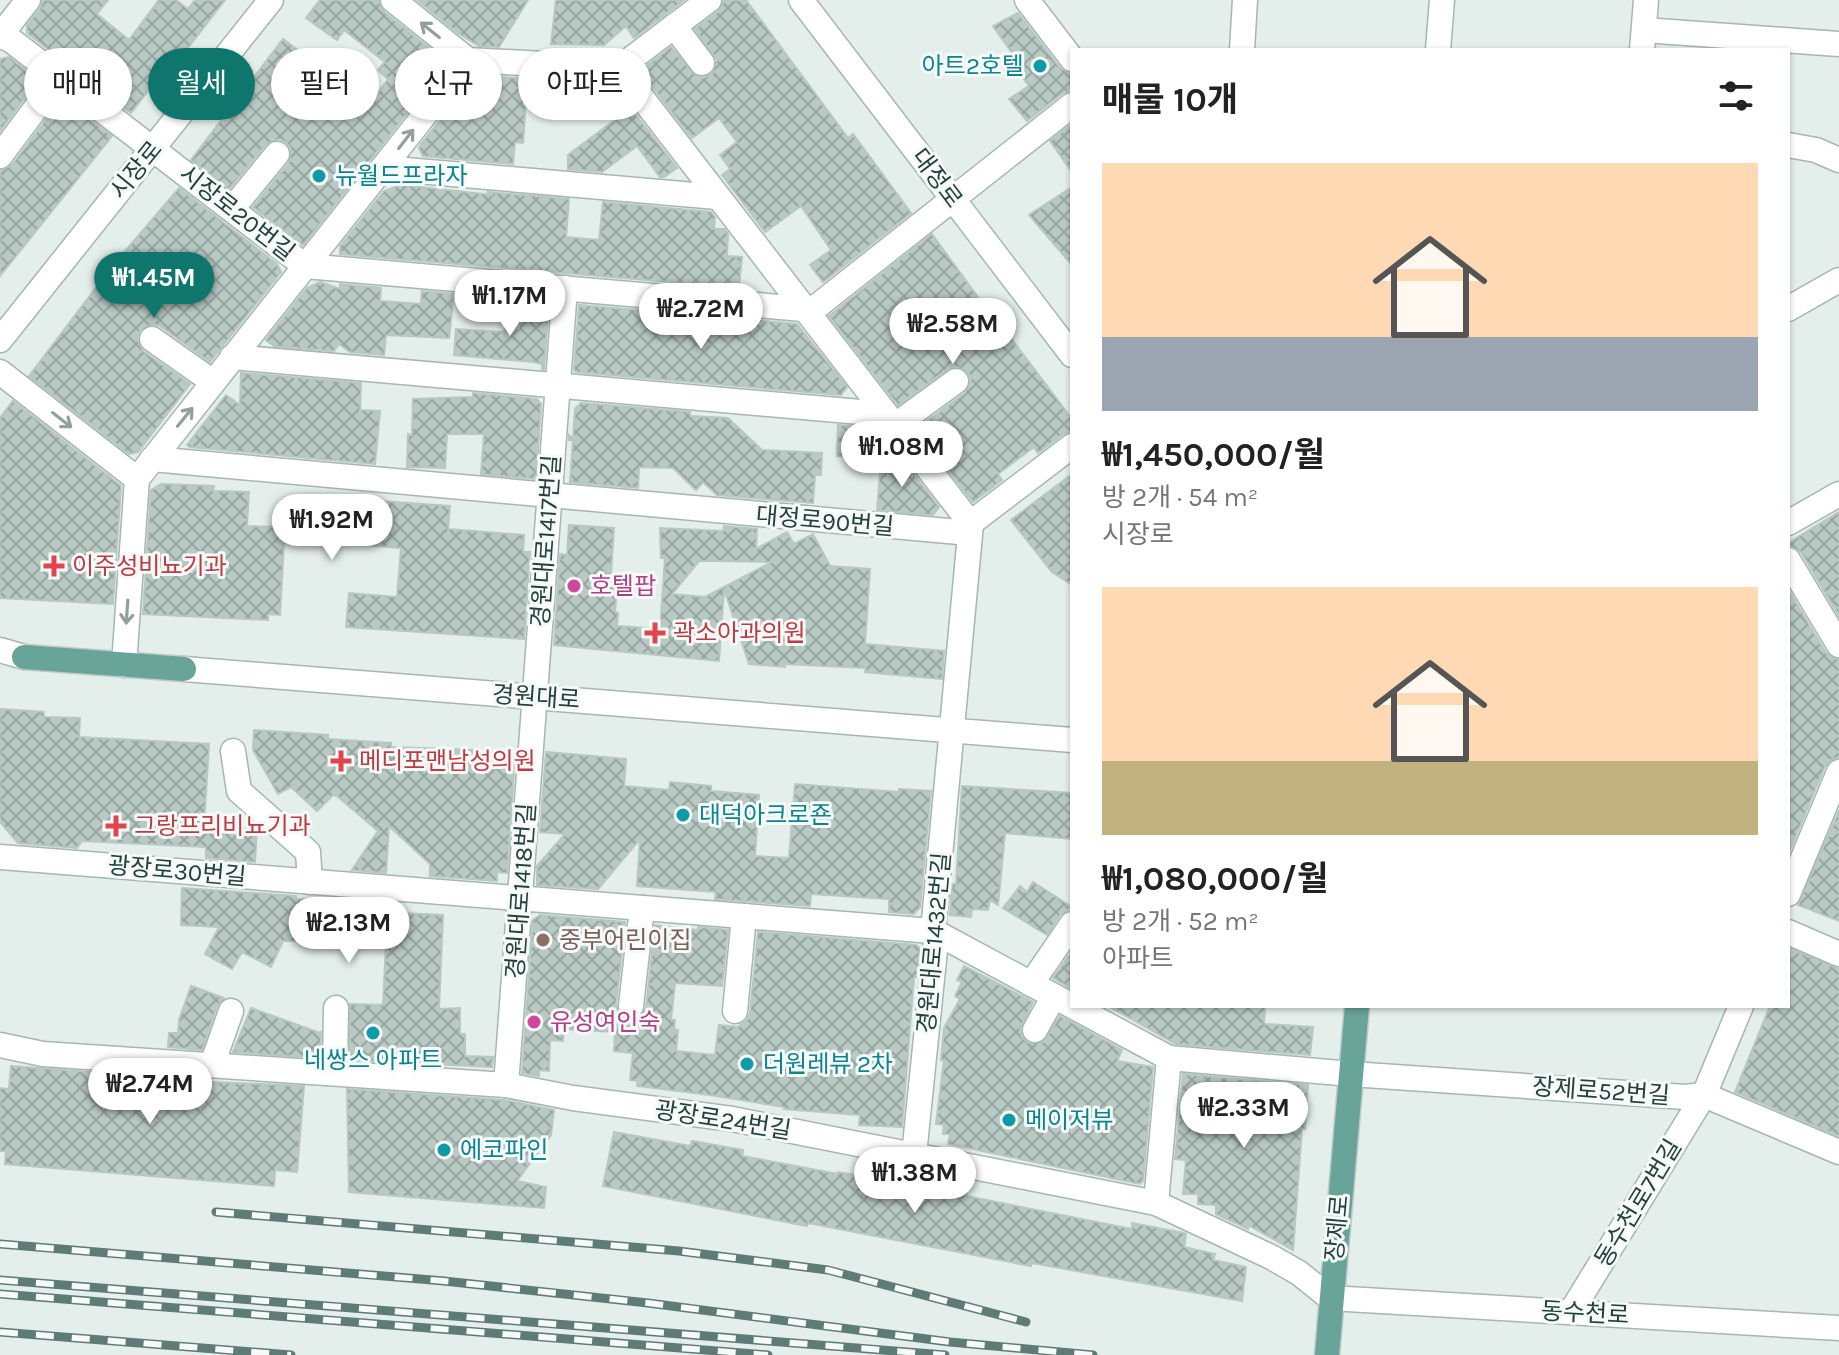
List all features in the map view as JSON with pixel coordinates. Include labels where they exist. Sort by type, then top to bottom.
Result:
[{"type":"main road","name":"경원대로","points":[[8,654],[184,669]]},
{"type":"main road","name":"장제로","points":[[1327,1355],[1357,1008]]},
{"type":"street","points":[[0,36],[28,0]]},
{"type":"street","name":"시장로","points":[[0,340],[271,0]]},
{"type":"street","points":[[393,0],[453,48]]},
{"type":"street","points":[[645,48],[709,0]]},
{"type":"street","name":"대정로","points":[[801,0],[1070,352]]},
{"type":"street","points":[[1027,0],[1070,56]]},
{"type":"street","points":[[1242,48],[1245,0]]},
{"type":"street","points":[[1438,48],[1442,0]]},
{"type":"street","points":[[1646,0],[1643,40],[1839,44]]},
{"type":"street","points":[[674,26],[702,63]]},
{"type":"street","name":"시장로20번길","points":[[0,36],[24,53]]},
{"type":"street","points":[[803,309],[816,307],[1070,107]]},
{"type":"street","points":[[651,110],[971,524]]},
{"type":"street","points":[[0,156],[27,120]]},
{"type":"street","name":"시장로20번길","points":[[116,120],[305,266],[803,309]]},
{"type":"street","points":[[124,665],[137,479],[421,120]]},
{"type":"street","points":[[1790,145],[1816,150],[1839,160]]},
{"type":"street","points":[[232,209],[277,154]]},
{"type":"street","points":[[383,168],[717,197]]},
{"type":"street","points":[[1790,308],[1839,280]]},
{"type":"street","name":"경원대로1417번길","points":[[535,697],[565,288]]},
{"type":"street","points":[[152,339],[213,382]]},
{"type":"street","points":[[232,357],[702,398],[888,420],[956,381]]},
{"type":"street","points":[[0,372],[137,479]]},
{"type":"street","name":"대정로90번길","points":[[152,459],[959,532],[1070,448]]},
{"type":"street","points":[[1790,522],[1839,494]]},
{"type":"street","name":"경원대로1432번길","points":[[914,1155],[936,940],[933,931],[971,524]]},
{"type":"street","points":[[1790,563],[1839,645]]},
{"type":"street","name":"경원대로","points":[[184,669],[1070,740]]},
{"type":"street","name":"경원대로1418번길","points":[[506,1085],[535,697]]},
{"type":"street","points":[[233,751],[239,791],[308,852],[310,882]]},
{"type":"street","points":[[1790,889],[1839,772]]},
{"type":"street","name":"광장로30번길","points":[[0,857],[933,931],[1070,1005]]},
{"type":"street","points":[[631,1006],[642,908]]},
{"type":"street","points":[[735,1011],[744,916]]},
{"type":"street","points":[[1031,984],[1070,927]]},
{"type":"street","points":[[1790,933],[1839,954]]},
{"type":"street","points":[[1035,1030],[1054,996]]},
{"type":"street","points":[[335,1073],[336,1008]]},
{"type":"street","name":"광장로30번길","points":[[1076,1008],[1169,1058],[1351,1074]]},
{"type":"street","name":"동수천로7번길","points":[[1571,1312],[1704,1095],[1740,1008]]},
{"type":"street","points":[[212,1065],[231,1011]]},
{"type":"street","name":"광장로24번길","points":[[0,1045],[26,1059],[212,1065],[506,1085],[573,1098],[732,1119],[914,1155],[975,1171],[1156,1203],[1271,1257],[1299,1273],[1330,1298]]},
{"type":"street","points":[[1156,1203],[1169,1058]]},
{"type":"street","name":"장제로52번길","points":[[1351,1074],[1685,1097],[1704,1095],[1839,1152]]},
{"type":"street","name":"동수천로","points":[[1330,1298],[1839,1328]]},
{"type":"building","points":[[43,0],[108,0],[97,14],[129,40],[159,0],[176,0],[188,9],[195,0],[225,0],[188,48],[148,48],[148,91],[132,112],[132,48],[46,48],[27,33],[27,25]]},
{"type":"building","points":[[320,0],[378,0],[384,12],[429,48],[395,48],[395,120],[401,120],[303,245],[253,207],[289,163],[291,149],[286,142],[279,139],[266,144],[229,189],[191,160],[221,120],[255,120],[255,76],[271,55],[271,120],[379,120],[379,91],[388,79],[379,71],[385,62],[379,57],[379,48],[367,48],[344,30],[337,40],[306,18]]},
{"type":"building","points":[[417,0],[528,0],[499,47],[479,46]]},
{"type":"building","points":[[556,0],[684,0],[634,38],[626,26],[604,45],[551,44]]},
{"type":"building","points":[[724,0],[746,0],[848,138],[853,134],[911,213],[823,282],[810,265],[831,250],[801,206],[765,232],[722,175],[730,169],[720,155],[737,142],[719,118],[692,138],[651,85],[651,63],[671,47],[696,76],[703,78],[712,74],[717,60],[695,29],[719,11]]},
{"type":"building","name":"아트2호텔","points":[[1018,13],[1060,68],[1070,73],[1070,91],[1027,121],[1009,99],[1029,86],[1008,58],[1012,53],[993,26]]},
{"type":"building","points":[[283,39],[295,48],[276,48]]},
{"type":"building","points":[[9,57],[24,69],[24,99],[0,131],[0,59]]},
{"type":"building","points":[[502,77],[518,78],[518,120],[525,120],[523,143],[515,142],[513,164],[423,156],[419,148],[440,120],[502,120]]},
{"type":"building","points":[[46,120],[91,120],[112,136],[0,276],[0,171],[12,165]]},
{"type":"building","points":[[615,120],[640,120],[677,168],[660,177],[637,146],[602,172],[568,169],[568,155]]},
{"type":"building","points":[[1070,126],[1070,169],[1050,141]]},
{"type":"building","points":[[401,185],[569,199],[566,237],[599,240],[603,202],[711,212],[715,217],[714,229],[725,229],[728,234],[727,256],[742,257],[739,288],[340,254],[340,246],[384,191]]},
{"type":"building","points":[[179,188],[277,264],[281,272],[210,362],[160,326],[153,324],[140,330],[137,338],[143,351],[190,384],[138,452],[129,454],[29,376],[114,264]]},
{"type":"building","points":[[1070,188],[1070,263],[1029,215]]},
{"type":"building","points":[[932,234],[1070,416],[1070,432],[1038,453],[1034,447],[998,474],[1002,480],[973,502],[916,429],[965,393],[971,380],[968,372],[955,366],[948,369],[898,405],[829,316]]},
{"type":"building","points":[[320,282],[340,289],[340,284],[381,288],[380,301],[421,304],[422,291],[454,294],[449,338],[386,335],[384,355],[350,352],[339,344],[334,351],[274,346],[266,340],[307,288]]},
{"type":"building","points":[[521,300],[549,302],[544,369],[542,364],[534,362],[454,355],[456,329],[504,332],[505,327],[519,328]]},
{"type":"building","points":[[579,305],[697,315],[696,328],[731,328],[732,318],[797,324],[847,387],[841,395],[576,372]]},
{"type":"building","points":[[241,373],[361,383],[360,410],[380,411],[375,464],[187,445],[226,395],[240,405]]},
{"type":"building","points":[[473,393],[537,399],[541,404],[536,479],[481,474],[484,434],[447,434],[445,468],[407,467],[413,399],[473,397]]},
{"type":"building","points":[[13,401],[121,486],[113,604],[0,598],[0,418]]},
{"type":"building","points":[[581,403],[728,418],[762,450],[822,453],[821,475],[815,475],[813,503],[717,495],[703,482],[696,490],[673,468],[639,467],[638,488],[570,482],[573,440],[569,440],[569,435],[573,439],[575,409]]},
{"type":"building","points":[[838,425],[875,428],[874,458],[837,456]]},
{"type":"building","points":[[894,449],[939,507],[933,515],[877,510],[881,460]]},
{"type":"building","points":[[1070,476],[1070,584],[1052,572],[1011,520]]},
{"type":"building","points":[[161,484],[214,486],[213,491],[249,492],[247,526],[278,527],[280,503],[295,504],[296,495],[450,506],[448,529],[524,535],[523,552],[530,552],[524,639],[346,627],[349,593],[397,597],[401,548],[363,545],[284,543],[280,615],[268,614],[268,620],[143,614],[151,490]]},
{"type":"building","points":[[1839,512],[1839,616],[1801,552],[1790,546],[1790,542]]},
{"type":"building","points":[[569,525],[614,528],[611,574],[618,574],[617,626],[660,629],[665,558],[661,558],[660,528],[723,531],[724,526],[757,529],[756,549],[787,532],[794,544],[813,534],[830,566],[870,569],[865,644],[944,651],[942,679],[865,672],[866,668],[749,664],[724,589],[719,661],[554,645],[560,554],[567,555]],"holes":[[[699,561],[772,562],[705,597],[672,594]]]},
{"type":"building","points":[[1790,592],[1826,653],[1839,660],[1839,757],[1825,766],[1790,850]]},
{"type":"building","points":[[0,709],[44,712],[44,717],[80,718],[79,737],[209,744],[204,826],[257,829],[255,862],[206,858],[206,847],[82,841],[77,848],[18,843],[0,822]]},
{"type":"building","points":[[254,730],[328,735],[328,739],[391,743],[391,747],[474,750],[474,755],[515,757],[507,873],[497,872],[497,881],[430,876],[430,864],[389,826],[386,873],[352,870],[378,831],[337,796],[333,795],[317,811],[291,787],[278,794],[253,750]]},
{"type":"building","points":[[546,752],[626,759],[624,786],[669,790],[670,782],[711,786],[711,791],[759,795],[755,856],[789,858],[795,784],[899,792],[899,789],[931,791],[920,907],[914,914],[889,912],[889,899],[811,894],[810,906],[715,899],[716,892],[637,886],[640,839],[598,889],[537,885],[537,866],[565,834],[540,832]]},
{"type":"building","points":[[962,786],[1070,793],[1070,839],[1005,833],[998,905],[990,900],[988,910],[972,909],[971,917],[950,915],[952,884],[956,884]]},
{"type":"building","points":[[1839,811],[1839,921],[1798,905]]},
{"type":"building","points":[[1033,882],[1070,906],[1047,935],[1003,908],[1020,886],[1027,892]]},
{"type":"building","points":[[182,888],[296,896],[296,899],[380,902],[379,912],[443,915],[439,1009],[460,1008],[460,1034],[465,1034],[465,1056],[493,1057],[492,1067],[350,1060],[350,1004],[383,1005],[386,943],[283,941],[271,967],[242,952],[232,969],[205,954],[219,927],[181,925]]},
{"type":"building","points":[[540,915],[625,922],[616,1005],[622,1018],[630,1021],[638,1019],[646,1008],[655,925],[728,930],[722,986],[675,983],[671,1020],[675,1020],[674,1029],[678,1030],[676,1051],[715,1055],[719,1025],[738,1027],[750,1013],[758,932],[916,945],[920,948],[917,977],[914,977],[902,1127],[859,1125],[860,1115],[784,1109],[637,1086],[638,1081],[630,1080],[633,1053],[614,1051],[615,1032],[564,1029],[563,1041],[550,1040],[549,1071],[539,1070],[539,1076],[522,1073],[533,920]]},
{"type":"building","points":[[1790,949],[1839,969],[1839,1136],[1735,1092],[1769,1008],[1790,1008]]},
{"type":"building","points":[[1070,954],[1070,988],[1053,978]]},
{"type":"building","points":[[964,966],[1033,1002],[1020,1029],[1028,1043],[1043,1042],[1060,1016],[1122,1050],[1117,1061],[1153,1067],[1143,1181],[1140,1184],[948,1144],[950,1134],[943,1134],[944,1125],[936,1124],[944,1060],[941,1060],[944,1028],[960,999],[955,996],[962,982],[957,980]]},
{"type":"building","points":[[191,986],[224,998],[217,1006],[202,1050],[168,1047],[169,1033],[178,1033],[179,1020]]},
{"type":"building","points":[[251,1008],[321,1031],[320,1058],[233,1052]]},
{"type":"building","points":[[1112,1008],[1265,1008],[1264,1024],[1313,1027],[1310,1055],[1176,1044]]},
{"type":"building","points":[[11,1066],[193,1080],[192,1085],[207,1092],[213,1082],[304,1086],[297,1172],[275,1170],[274,1186],[5,1164],[6,1151],[0,1151],[0,1088],[9,1089]]},
{"type":"building","points":[[1183,1074],[1308,1085],[1293,1250],[1248,1225],[1248,1229],[1216,1214],[1216,1205],[1198,1204],[1198,1194],[1183,1194],[1186,1160],[1175,1159]]},
{"type":"building","name":"에코파인","points":[[347,1089],[504,1100],[554,1110],[551,1135],[517,1181],[546,1187],[544,1208],[349,1192]]},
{"type":"building","points":[[614,1132],[690,1146],[692,1141],[743,1150],[742,1156],[838,1174],[967,1191],[966,1196],[1132,1229],[1132,1223],[1184,1233],[1184,1247],[1215,1254],[1213,1260],[1246,1267],[1242,1301],[1032,1263],[1031,1266],[808,1223],[807,1226],[603,1186]]},
{"type":"railway","points":[[216,1212],[679,1251],[828,1270],[1026,1322]]},
{"type":"railway","points":[[0,1244],[444,1281],[648,1303],[950,1342],[1093,1355]]},
{"type":"railway","points":[[0,1280],[945,1355]]},
{"type":"railway","points":[[0,1294],[768,1355]]},
{"type":"railway","points":[[0,1332],[291,1355]]},
{"type":"place","name":"아트2호텔","points":[[1040,66]]},
{"type":"place","name":"뉴월드프라자","points":[[319,176]]},
{"type":"place","name":"이주성비뇨기과","points":[[54,566]]},
{"type":"place","name":"호텔팝","points":[[574,586]]},
{"type":"place","name":"곽소아과의원","points":[[655,633]]},
{"type":"place","name":"메디포맨남성의원","points":[[341,761]]},
{"type":"place","name":"대덕아크로죤","points":[[683,815]]},
{"type":"place","name":"그랑프리비뇨기과","points":[[116,826]]},
{"type":"place","name":"중부어린이집","points":[[543,940]]},
{"type":"place","name":"유성여인숙","points":[[534,1022]]},
{"type":"place","name":"네쌍스 아파트","points":[[373,1033]]},
{"type":"place","name":"더원레뷰 2차","points":[[747,1064]]},
{"type":"place","name":"메이저뷰","points":[[1009,1120]]},
{"type":"place","name":"에코파인","points":[[444,1150]]}]
